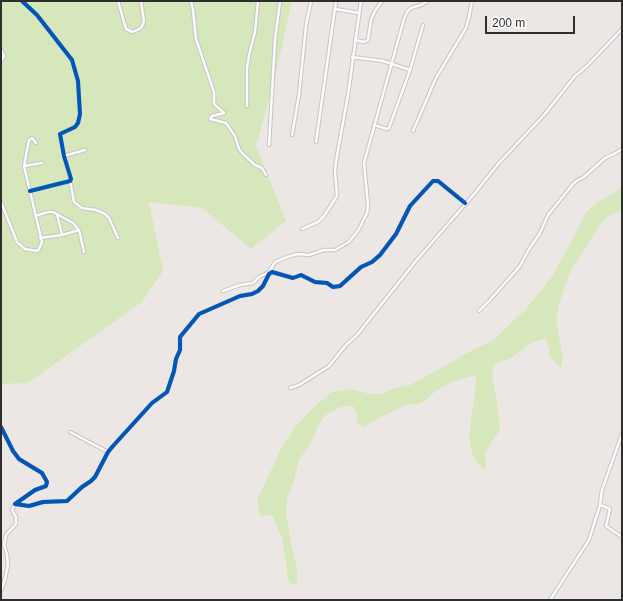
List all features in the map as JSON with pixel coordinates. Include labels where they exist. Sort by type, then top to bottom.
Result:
[{"type":"street","points":[[22,1],[37,15],[72,60],[75,67],[78,81],[80,114],[78,123],[75,127],[60,134],[64,156],[71,179],[70,181],[74,202],[82,208],[105,214],[109,218],[118,238]]},
{"type":"street","points":[[118,1],[126,29],[131,32],[135,32],[141,28],[144,22],[141,1]]},
{"type":"street","points":[[191,1],[196,39],[214,92],[214,104],[219,109],[224,111],[223,114],[210,116],[210,118],[226,123],[235,136],[239,149],[255,165],[262,168],[266,175]]},
{"type":"street","points":[[247,106],[247,68],[255,32],[258,1]]},
{"type":"street","points":[[269,145],[280,1]]},
{"type":"street","points":[[292,135],[299,95],[306,25],[311,1]]},
{"type":"street","points":[[316,142],[336,1]]},
{"type":"street","points":[[302,229],[318,222],[330,208],[337,196],[335,170],[336,160],[348,95],[360,1]]},
{"type":"street","points":[[355,40],[364,42],[368,40],[371,20],[382,1]]},
{"type":"street","points":[[15,504],[29,506],[40,502],[59,502],[70,499],[79,489],[95,477],[108,452],[152,403],[167,392],[180,350],[180,337],[199,314],[240,296],[252,294],[258,291],[263,286],[273,264],[278,260],[298,254],[309,255],[324,250],[336,250],[345,245],[353,237],[367,213],[368,205],[364,163],[407,12],[411,8],[428,1]]},
{"type":"street","points":[[413,131],[436,78],[466,28],[472,1]]},
{"type":"street","points":[[335,9],[359,13]]},
{"type":"street","points":[[374,125],[387,129],[389,128],[410,70],[423,25]]},
{"type":"street","points":[[290,388],[299,385],[329,366],[346,345],[357,336],[415,262],[498,164],[544,115],[567,84],[587,66],[622,29]]},
{"type":"street","points":[[1,50],[4,56],[1,61]]},
{"type":"street","points":[[352,57],[382,61],[410,70]]},
{"type":"street","points":[[1,202],[17,242],[25,249],[37,251],[42,242],[24,166],[28,140],[32,138],[36,143]]},
{"type":"street","points":[[479,311],[498,292],[520,266],[528,249],[540,233],[548,215],[574,184],[605,158],[622,149]]},
{"type":"street","points":[[64,156],[85,150]]},
{"type":"street","points":[[24,166],[42,163]]},
{"type":"street","points":[[30,191],[70,181]]},
{"type":"street","points":[[223,291],[240,285],[254,283],[258,278],[270,272],[276,272],[289,278],[301,275],[315,282],[327,283],[337,287],[361,267],[372,262],[380,255],[396,234],[410,206],[431,182],[438,181],[465,203]]},
{"type":"street","points":[[35,216],[48,212],[57,214],[73,223],[79,230],[84,252]]},
{"type":"street","points":[[57,214],[62,235]]},
{"type":"street","points":[[40,238],[62,235],[79,230]]},
{"type":"street","points":[[1,427],[12,451],[19,459],[42,473],[47,482],[46,486],[36,490],[15,504],[12,510],[16,517],[16,524],[6,535],[4,544],[8,565],[1,591]]},
{"type":"street","points":[[70,432],[108,452]]},
{"type":"street","points":[[550,600],[555,590],[581,554],[589,540],[600,506],[602,490],[622,434]]},
{"type":"street","points":[[600,506],[610,509],[606,526],[622,537]]},
{"type":"green space","points":[[1,1],[292,1],[274,82],[256,146],[286,221],[251,249],[202,208],[149,202],[163,271],[142,302],[28,383],[1,384]]},
{"type":"green space","points":[[622,186],[622,209],[603,220],[569,274],[559,304],[556,320],[563,358],[561,368],[551,358],[546,338],[533,342],[511,358],[493,365],[493,378],[500,430],[489,446],[485,455],[486,467],[483,470],[473,457],[469,438],[476,382],[475,375],[452,382],[436,391],[424,401],[416,405],[409,404],[376,419],[364,427],[357,424],[357,416],[354,407],[341,407],[327,414],[319,424],[311,443],[299,460],[293,484],[287,499],[286,513],[297,568],[297,585],[289,583],[282,538],[272,515],[260,516],[257,500],[282,447],[296,426],[314,407],[332,392],[351,389],[370,394],[383,394],[392,389],[410,385],[463,355],[492,341],[526,309],[553,275],[586,212],[598,202],[613,194]]},
{"type":"cycle path","points":[[22,1],[37,15],[72,60],[78,81],[80,114],[78,123],[75,127],[60,134],[64,156],[71,179],[70,181],[30,191]]},
{"type":"cycle path","points":[[1,427],[13,451],[19,459],[42,473],[47,482],[46,486],[35,490],[15,504],[29,506],[43,502],[67,501],[95,477],[108,452],[113,446],[152,403],[167,392],[180,350],[180,337],[199,314],[240,296],[252,294],[258,291],[263,286],[269,274],[272,272],[293,278],[301,275],[315,282],[327,283],[333,287],[340,286],[361,267],[372,262],[380,255],[396,234],[410,206],[433,181],[438,181],[465,203]]}]
